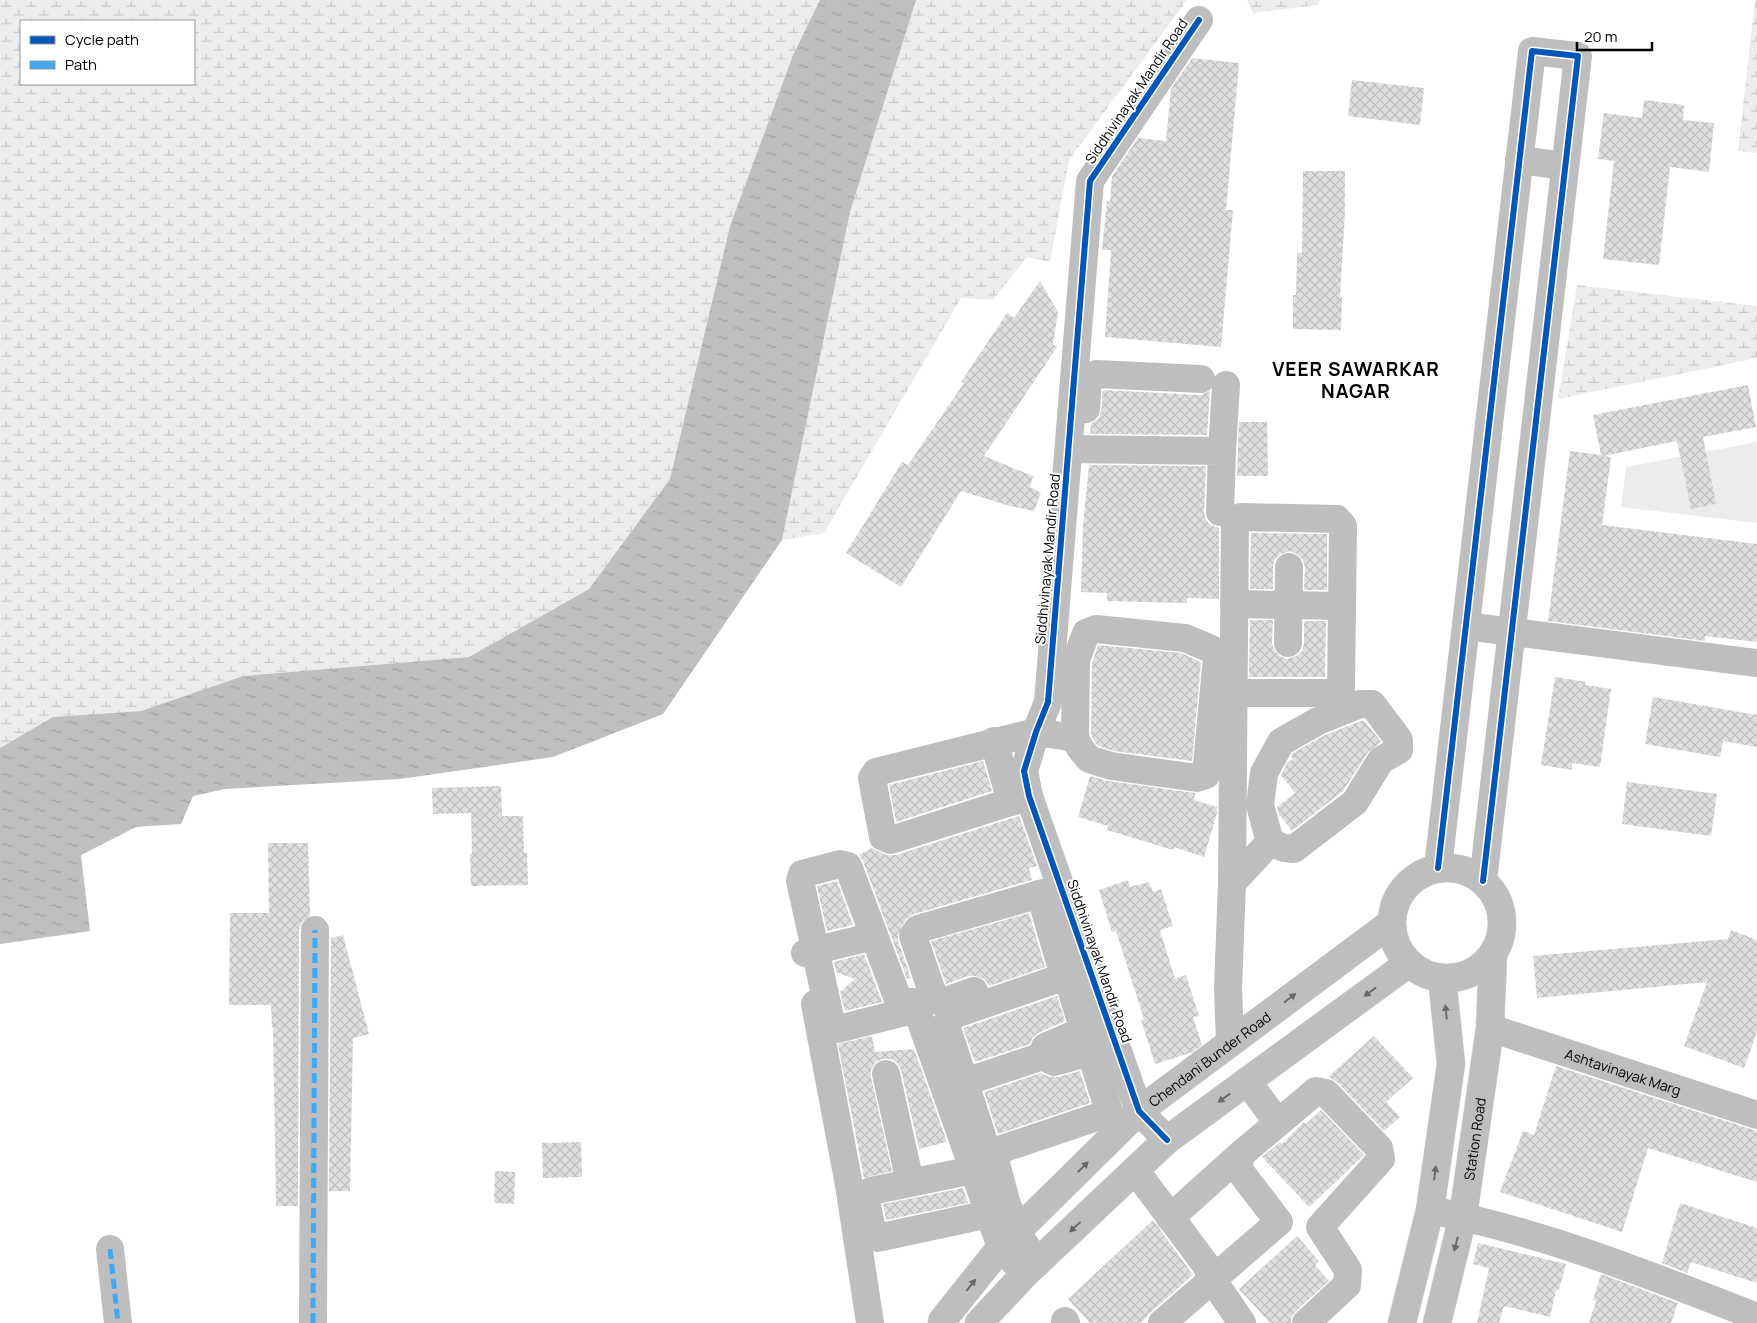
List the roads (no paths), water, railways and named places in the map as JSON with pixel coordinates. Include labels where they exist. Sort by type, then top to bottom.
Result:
[{"type":"street","name":"Siddhivinayak Mandir Road","points":[[1140,1111],[1075,965],[1020,799],[1024,771],[1048,702],[1076,449],[1090,181],[1199,20]]},
{"type":"street","points":[[1438,868],[1532,51],[1578,56],[1483,881]]},
{"type":"street","points":[[1520,160],[1565,166]]},
{"type":"street","points":[[1082,505],[1076,449],[1088,380],[1096,374],[1213,382],[1222,451],[1220,512]]},
{"type":"street","points":[[1076,449],[1222,451]]},
{"type":"street","points":[[1230,1042],[1228,988],[1232,883],[1233,693],[1235,521],[1241,517],[1337,519],[1343,526],[1341,688],[1335,693],[1233,693]]},
{"type":"street","points":[[1288,643],[1289,567]]},
{"type":"street","points":[[1234,604],[1342,606]]},
{"type":"street","points":[[1466,626],[1757,663]]},
{"type":"street","points":[[1096,629],[1185,638],[1212,649],[1217,657],[1206,775],[1197,778],[1111,766],[1089,759],[1075,738],[1076,660],[1086,633],[1096,629]]},
{"type":"street","points":[[1360,704],[1372,704],[1399,740],[1399,750],[1381,760],[1355,802],[1294,849],[1284,848],[1270,842],[1260,805],[1264,773],[1281,742],[1318,721],[1360,704]]},
{"type":"street","points":[[994,741],[1020,799],[891,840],[883,837],[872,778],[876,772],[994,741],[1036,732],[1075,738]]},
{"type":"street","points":[[1232,883],[1270,842]]},
{"type":"street","points":[[785,862],[802,915],[810,952],[870,1323]]},
{"type":"street","points":[[802,915],[800,881],[802,874],[840,864],[848,866],[899,1002],[914,1002],[917,1009],[988,1214],[1031,1269]]},
{"type":"street","points":[[1438,868],[1462,869],[1483,881],[1495,896],[1501,915],[1500,934],[1493,953],[1479,967],[1462,976],[1442,978],[1425,973],[1410,963],[1396,945],[1391,923],[1397,897],[1414,878],[1438,868]]},
{"type":"street","points":[[1051,891],[918,929],[913,936],[935,1000],[943,1002],[1075,965]]},
{"type":"street","name":"Chendani Bunder Road","points":[[942,1323],[1009,1240],[1140,1111],[1391,923]]},
{"type":"street","points":[[313,1323],[315,930]]},
{"type":"street","points":[[810,952],[874,936]]},
{"type":"street","points":[[810,952],[832,1026],[838,1029],[917,1009]]},
{"type":"street","name":"Station Road","points":[[1437,1323],[1463,1216],[1490,1028],[1493,953]]},
{"type":"street","points":[[979,1323],[1031,1269],[1167,1140],[1410,963]]},
{"type":"street","points":[[993,1152],[1103,1115],[1108,1108],[1087,1041],[1075,965]]},
{"type":"street","points":[[1009,1240],[1006,1201],[993,1152],[986,1148],[946,1025],[950,1016],[1075,965]]},
{"type":"street","points":[[1402,1323],[1430,1210],[1451,1064],[1442,978]]},
{"type":"street","name":"Ashtavinayak Marg","points":[[1490,1028],[1757,1115]]},
{"type":"street","points":[[965,1082],[1044,1056],[1054,1062],[1087,1041]]},
{"type":"street","points":[[832,1057],[858,1180],[849,1185]]},
{"type":"street","points":[[1451,1064],[1485,1066]]},
{"type":"street","points":[[886,1074],[910,1182]]},
{"type":"street","points":[[1247,1081],[1278,1123]]},
{"type":"street","points":[[1170,1218],[1240,1155],[1316,1091],[1326,1093],[1379,1148],[1381,1159],[1320,1227]]},
{"type":"street","points":[[1140,1111],[1167,1140]]},
{"type":"street","points":[[1240,1155],[1239,1170],[1279,1222],[1320,1227],[1348,1270],[1347,1285],[1306,1323]]},
{"type":"street","points":[[973,1170],[871,1191],[866,1199],[873,1236],[877,1238],[988,1214]]},
{"type":"street","points":[[1135,1170],[1206,1265],[1212,1279],[1242,1323]]},
{"type":"street","points":[[1430,1210],[1463,1216],[1524,1232],[1621,1265],[1722,1314],[1757,1317]]},
{"type":"street","points":[[1162,1323],[1279,1222]]},
{"type":"street","points":[[110,1249],[118,1323]]},
{"type":"water","points":[[820,0],[916,0],[850,212],[782,540],[663,714],[553,757],[400,779],[225,789],[193,796],[181,824],[136,827],[81,855],[90,931],[0,944],[0,748],[53,717],[141,711],[243,676],[469,657],[589,589],[670,479],[730,226],[793,55]]},
{"type":"district","name":"VEER SAWARKAR NAGAR","points":[[1356,380]]}]
